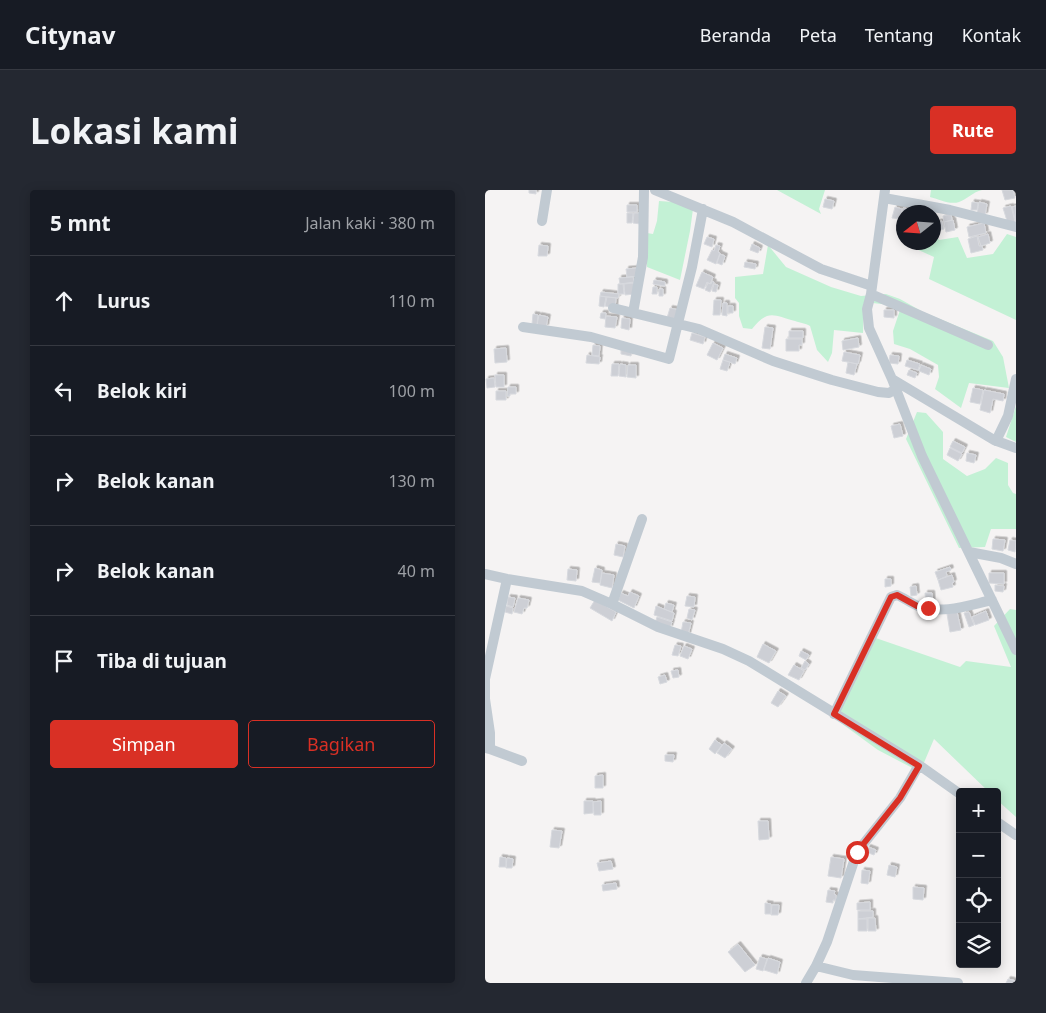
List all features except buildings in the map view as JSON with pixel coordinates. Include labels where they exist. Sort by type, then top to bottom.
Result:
[{"type":"street","points":[[542,221],[547,190]]},
{"type":"street","points":[[633,313],[643,257],[644,190]]},
{"type":"street","points":[[655,190],[733,222],[821,269],[871,290],[988,345]]},
{"type":"street","points":[[1016,227],[884,194],[867,309],[867,320],[873,337],[894,384],[922,456],[1016,650]]},
{"type":"street","points":[[523,327],[591,337],[669,359],[692,267],[703,209]]},
{"type":"street","points":[[613,308],[678,323],[706,332],[773,361],[832,380],[889,393],[894,384]]},
{"type":"street","points":[[996,441],[1008,416],[1016,379]]},
{"type":"street","points":[[894,384],[996,441],[1016,448]]},
{"type":"street","points":[[612,604],[642,519]]},
{"type":"street","points":[[969,552],[1001,558],[1016,564]]},
{"type":"street","points":[[485,574],[576,590],[612,604],[658,627],[723,649],[740,657],[834,714],[919,766],[956,791]]},
{"type":"street","points":[[507,579],[485,680],[485,699],[490,734],[487,748],[523,761]]},
{"type":"street","points":[[834,714],[893,596],[899,596],[921,607],[942,609],[992,600]]},
{"type":"street","points":[[806,983],[817,966],[857,852],[900,798],[919,766]]},
{"type":"street","points":[[1001,825],[1016,836]]},
{"type":"street","points":[[817,966],[853,975],[958,983]]},
{"type":"green space","points":[[777,190],[825,190],[819,209],[821,214]]},
{"type":"green space","points":[[931,190],[982,190],[959,202],[952,203],[930,197]]},
{"type":"green space","points":[[659,201],[673,202],[693,209],[680,280],[647,267],[647,233],[653,234],[657,221]]},
{"type":"green space","points":[[1007,234],[1016,237],[1016,320],[929,279],[934,257],[918,250],[941,250],[941,240],[958,237],[967,258],[993,254]]},
{"type":"green space","points":[[768,245],[786,267],[831,287],[861,296],[886,294],[900,299],[923,312],[993,341],[1003,357],[1009,388],[969,383],[961,408],[935,389],[939,377],[938,365],[910,349],[894,344],[893,331],[900,310],[890,305],[864,302],[863,333],[834,330],[832,353],[828,362],[817,350],[810,326],[806,324],[771,315],[762,318],[752,329],[743,328],[739,316],[739,303],[735,298],[735,277],[763,274]]},
{"type":"green space","points":[[1016,406],[1016,442],[1006,437]]},
{"type":"green space","points":[[917,412],[926,413],[943,432],[943,459],[967,476],[985,469],[996,458],[1008,463],[1008,485],[1013,493],[1016,494],[1016,529],[991,529],[985,547],[959,548],[906,439]]},
{"type":"green space","points":[[1010,609],[1016,610],[1016,817],[1001,804],[1001,788],[985,788],[934,739],[920,772],[878,750],[834,718],[867,635],[960,667],[966,661],[1011,667],[994,626]]},
{"type":"route","points":[[857,852],[900,798],[919,766],[834,714],[891,597],[897,595],[917,606],[928,608]]}]
